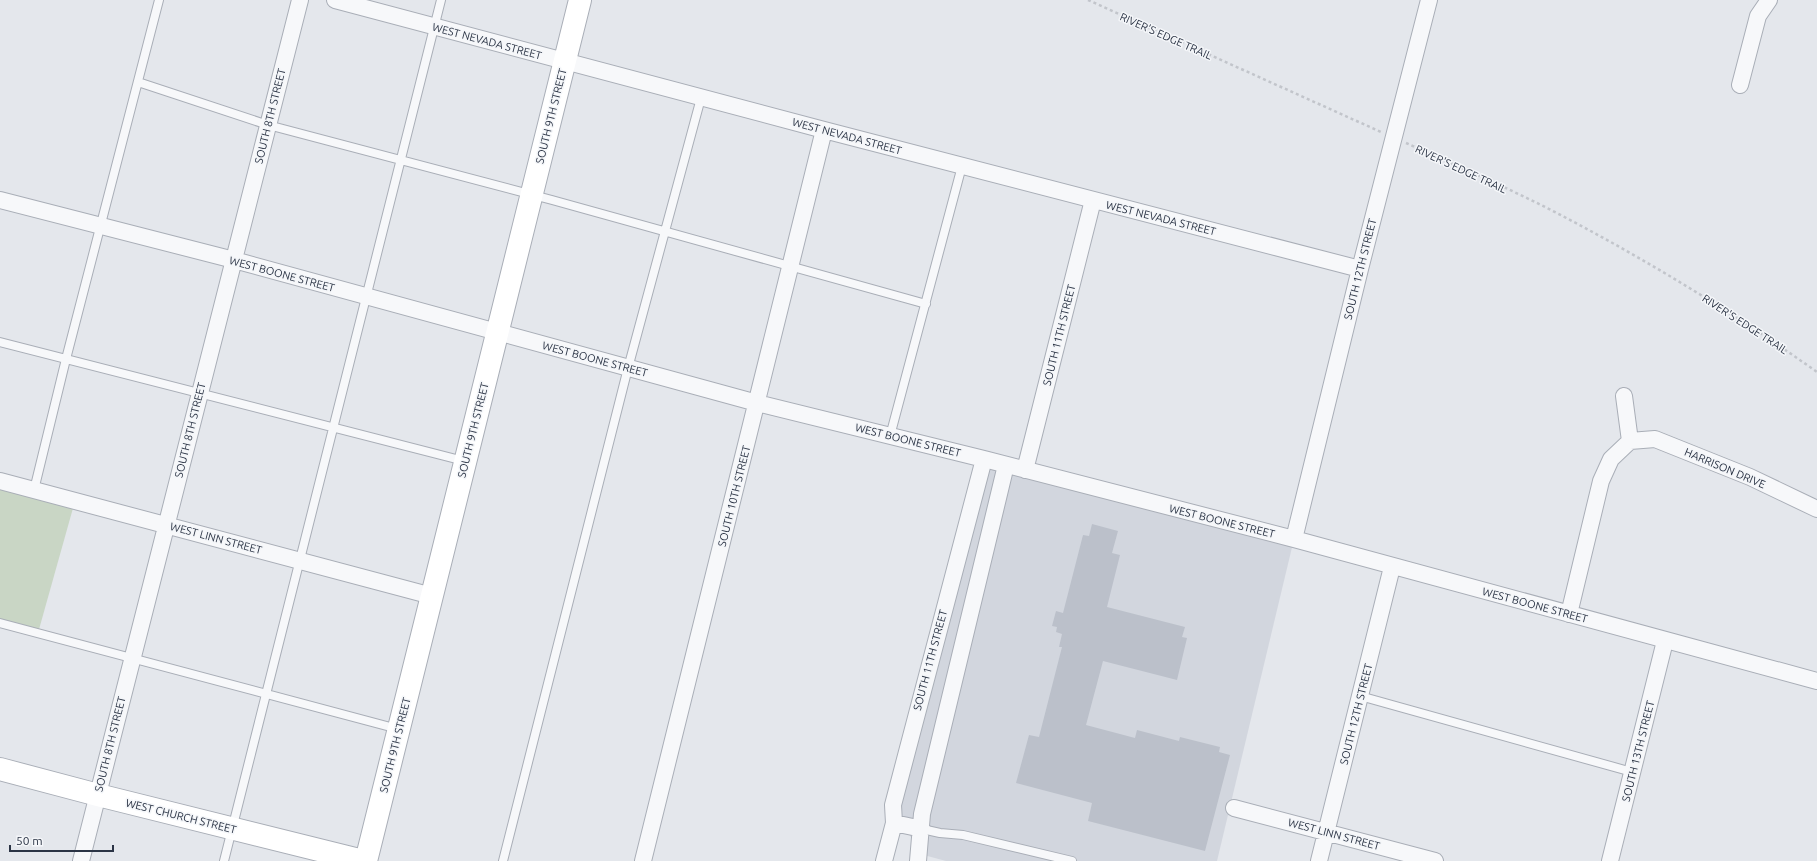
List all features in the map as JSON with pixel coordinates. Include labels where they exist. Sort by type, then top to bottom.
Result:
[{"type":"main road","name":"SOUTH 9TH STREET","points":[[365,861],[580,0]]},
{"type":"main road","name":"WEST CHURCH STREET","points":[[0,769],[98,795],[365,861]]},
{"type":"street","name":"SOUTH 8TH STREET","points":[[81,861],[300,0]]},
{"type":"street","name":"WEST NEVADA STREET","points":[[335,0],[701,98],[1360,269]]},
{"type":"street","name":"SOUTH 12TH STREET","points":[[1294,539],[1360,269],[1429,0]]},
{"type":"street","points":[[1740,85],[1758,16],[1768,0]]},
{"type":"street","name":"SOUTH 10TH STREET","points":[[644,861],[824,130]]},
{"type":"street","name":"WEST BOONE STREET","points":[[0,200],[234,260],[757,403],[984,459],[1294,539],[1392,567],[1817,681]]},
{"type":"street","name":"SOUTH 11TH STREET","points":[[1025,470],[1093,200]]},
{"type":"street","points":[[1569,614],[1602,481],[1611,459],[1630,441],[1624,396]]},
{"type":"street","name":"HARRISON DRIVE","points":[[1630,441],[1655,439],[1750,477],[1817,509]]},
{"type":"street","name":"SOUTH 11TH STREET","points":[[884,861],[894,823],[893,805],[984,459]]},
{"type":"street","points":[[918,861],[922,814],[1006,465]]},
{"type":"street","name":"WEST LINN STREET","points":[[0,481],[432,596]]},
{"type":"street","name":"SOUTH 12TH STREET","points":[[1319,861],[1392,567]]},
{"type":"street","name":"SOUTH 13TH STREET","points":[[1610,861],[1665,641]]},
{"type":"street","name":"WEST LINN STREET","points":[[1234,808],[1435,861]]},
{"type":"street","points":[[894,823],[922,828]]},
{"type":"lane","points":[[34,490],[66,359],[102,226],[159,0]]},
{"type":"lane","points":[[224,861],[440,0]]},
{"type":"lane","points":[[138,82],[268,125],[531,195],[926,304]]},
{"type":"lane","points":[[503,861],[628,368],[701,98]]},
{"type":"lane","points":[[890,436],[962,166]]},
{"type":"lane","points":[[0,342],[465,461]]},
{"type":"lane","points":[[0,624],[399,729]]},
{"type":"lane","points":[[1360,696],[1632,772]]},
{"type":"lane","points":[[922,828],[940,833],[963,835],[1072,861]]},
{"type":"path","name":"RIVER'S EDGE TRAIL","points":[[1088,0],[1550,210],[1660,270],[1761,333],[1817,372]]},
{"type":"shaded area","points":[[991,461],[1294,539],[1217,861],[946,861],[920,854],[897,812]]},
{"type":"green space","points":[[0,481],[75,501],[38,633],[0,623]]},
{"type":"building","points":[[1092,524],[1118,531],[1112,553],[1120,555],[1107,607],[1185,627],[1182,637],[1187,638],[1177,680],[1103,661],[1086,725],[1135,738],[1137,730],[1179,741],[1180,737],[1220,747],[1219,752],[1230,755],[1205,851],[1088,821],[1092,803],[1016,783],[1029,735],[1039,737],[1062,647],[1059,647],[1062,634],[1056,632],[1057,627],[1052,626],[1056,611],[1063,613],[1083,535],[1089,536]]}]
